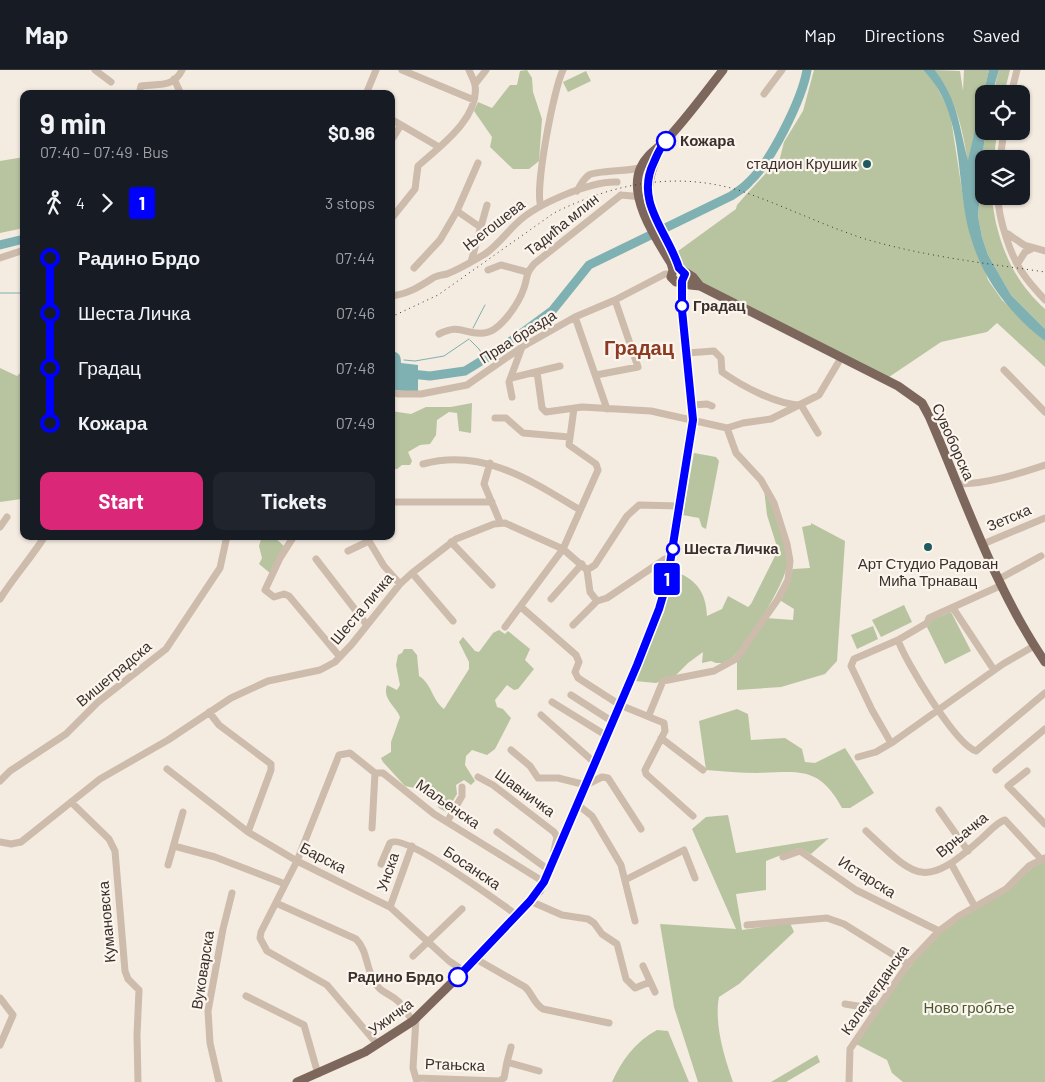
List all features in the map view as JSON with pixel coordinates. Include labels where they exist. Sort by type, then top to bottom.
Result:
[{"type":"main road","points":[[643,197],[648,178],[662,146],[723,70]]},
{"type":"main road","points":[[643,197],[640,168],[649,154],[662,146]]},
{"type":"main road","name":"Ужичка","points":[[297,1082],[318,1074],[377,1044],[414,1020],[476,959],[530,901],[550,871],[659,609],[672,558],[693,420],[693,405],[678,276],[670,254],[651,220],[643,197]]},
{"type":"main road","name":"Сувоборска","points":[[678,276],[693,278],[700,286],[898,386],[922,403],[1000,582],[1034,646],[1045,662]]},
{"type":"street","points":[[95,70],[111,82]]},
{"type":"street","points":[[141,90],[143,86],[161,86],[174,79],[182,70]]},
{"type":"street","points":[[368,90],[376,70]]},
{"type":"street","points":[[402,70],[474,100]]},
{"type":"street","points":[[395,214],[415,189],[418,166],[439,147],[463,120],[474,100],[475,84],[469,70]]},
{"type":"street","points":[[475,84],[486,70]]},
{"type":"street","points":[[541,206],[538,196],[554,93],[563,70]]},
{"type":"street","points":[[764,94],[782,70]]},
{"type":"street","points":[[1013,85],[1017,70]]},
{"type":"street","points":[[174,79],[179,90]]},
{"type":"street","points":[[395,121],[439,147]]},
{"type":"street","points":[[395,135],[401,125]]},
{"type":"street","points":[[414,268],[440,240],[457,211],[478,163]]},
{"type":"street","points":[[577,191],[589,175],[640,168]]},
{"type":"street","points":[[615,172],[621,196],[643,197]]},
{"type":"street","name":"Његошева","points":[[395,295],[413,291],[426,285],[433,278],[471,262],[497,244],[519,220],[541,206],[577,191],[603,183],[617,182]]},
{"type":"street","name":"Тадића млин","points":[[439,334],[450,328],[482,334],[496,328],[515,304],[524,288],[527,272],[555,245],[621,196]]},
{"type":"street","points":[[471,262],[487,205]]},
{"type":"street","points":[[1000,205],[1006,232],[1023,274],[1045,300]]},
{"type":"street","points":[[457,211],[480,227]]},
{"type":"street","points":[[1006,232],[1016,241],[1045,251]]},
{"type":"street","points":[[1018,263],[1025,252],[1033,248]]},
{"type":"street","points":[[0,258],[20,251]]},
{"type":"street","points":[[488,270],[501,266],[527,272]]},
{"type":"street","name":"Прва бразда","points":[[395,393],[420,394],[467,385],[522,347],[575,317],[615,300],[665,274],[678,276]]},
{"type":"street","points":[[596,375],[638,367],[615,300]]},
{"type":"street","points":[[575,317],[607,409]]},
{"type":"street","points":[[512,397],[509,387],[522,347]]},
{"type":"street","points":[[687,353],[714,351],[721,358],[722,372],[726,375],[756,392],[791,405],[801,405]]},
{"type":"street","points":[[537,372],[544,410],[574,408],[651,412],[727,428],[743,423],[771,419],[801,405],[822,392],[841,358]]},
{"type":"street","points":[[511,378],[560,366]]},
{"type":"street","points":[[1004,370],[1045,412]]},
{"type":"street","points":[[693,405],[707,404],[712,406]]},
{"type":"street","points":[[801,405],[818,433]]},
{"type":"street","points":[[505,627],[563,549],[598,466],[570,446],[569,437],[574,408]]},
{"type":"street","points":[[495,418],[506,418],[523,433],[569,437]]},
{"type":"street","points":[[649,715],[661,683],[714,671],[736,659],[778,600],[788,580],[790,561],[786,538],[774,502],[761,480],[736,453],[727,436],[727,428]]},
{"type":"street","points":[[423,464],[441,459],[490,463],[512,471],[580,510]]},
{"type":"street","points":[[490,463],[484,484],[500,522],[517,527],[563,549],[584,567],[590,592],[597,602]]},
{"type":"street","points":[[958,484],[1020,473],[1045,465]]},
{"type":"street","points":[[395,502],[492,502]]},
{"type":"street","points":[[551,599],[584,567],[595,565],[627,516],[639,505],[680,506]]},
{"type":"street","points":[[0,526],[7,517]]},
{"type":"street","name":"Зетска","points":[[983,544],[1045,518]]},
{"type":"street","name":"Шеста личка","points":[[0,842],[11,844],[21,842],[100,779],[231,698],[268,681],[320,670],[340,657],[400,584],[412,573],[451,542],[500,522]]},
{"type":"street","points":[[0,599],[42,540]]},
{"type":"street","name":"Вишеградска","points":[[0,781],[10,771],[66,734],[98,702],[166,649],[220,568],[226,540]]},
{"type":"street","points":[[291,540],[280,558],[265,590],[274,597],[284,594],[289,596],[340,657]]},
{"type":"street","points":[[348,551],[365,540]]},
{"type":"street","points":[[369,540],[384,566],[400,584]]},
{"type":"street","points":[[451,542],[492,584]]},
{"type":"street","points":[[891,743],[872,710],[851,666],[854,659],[898,640],[927,623],[929,618],[953,608],[1000,582],[1041,556]]},
{"type":"street","points":[[573,625],[597,602],[607,598],[665,559],[672,558]]},
{"type":"street","points":[[316,559],[367,625]]},
{"type":"street","points":[[412,573],[453,621]]},
{"type":"street","points":[[521,607],[576,655],[579,662],[575,672],[578,678],[620,705],[649,715],[665,725],[661,738],[645,770],[646,774],[693,816]]},
{"type":"street","points":[[953,608],[994,670]]},
{"type":"street","points":[[898,640],[902,651],[938,711],[967,748],[976,751],[1045,693]]},
{"type":"street","points":[[858,757],[876,752],[891,743],[994,670],[1034,646]]},
{"type":"street","points":[[571,695],[613,722]]},
{"type":"street","points":[[552,702],[607,736]]},
{"type":"street","points":[[209,712],[219,725],[271,764],[271,770],[248,832]]},
{"type":"street","points":[[541,715],[595,764]]},
{"type":"street","points":[[996,770],[1045,728]]},
{"type":"street","points":[[661,738],[704,770]]},
{"type":"street","points":[[511,750],[530,766],[538,778],[558,778],[586,785],[608,778],[641,829]]},
{"type":"street","name":"Маљенска","points":[[297,861],[340,755],[350,754],[375,774],[383,773],[448,822],[544,882]]},
{"type":"street","name":"Барска","points":[[167,769],[248,832],[297,861],[390,907],[464,970]]},
{"type":"street","points":[[1027,771],[1008,786],[1045,824]]},
{"type":"street","points":[[372,828],[375,774]]},
{"type":"street","name":"Шавничка","points":[[478,778],[500,790],[554,832],[557,837],[552,856],[554,860]]},
{"type":"street","points":[[448,822],[462,795],[462,787]]},
{"type":"street","name":"Кумановска","points":[[71,802],[108,839],[115,851],[125,971],[128,979],[139,990],[137,1035],[138,1082]]},
{"type":"street","points":[[578,805],[586,809],[621,865],[635,920]]},
{"type":"street","points":[[939,810],[968,852]]},
{"type":"street","points":[[168,865],[183,812]]},
{"type":"street","name":"Врњачка","points":[[866,831],[911,870],[930,872],[952,865],[1005,820],[1043,859]]},
{"type":"street","points":[[497,832],[550,871]]},
{"type":"street","points":[[381,864],[392,841],[412,846]]},
{"type":"street","points":[[174,846],[215,857],[285,884]]},
{"type":"street","name":"Унска","points":[[390,907],[412,846]]},
{"type":"street","name":"Босанска","points":[[412,846],[441,863],[517,915]]},
{"type":"street","points":[[625,880],[684,850],[695,878]]},
{"type":"street","name":"Истарска","points":[[782,857],[800,851],[856,890],[939,931]]},
{"type":"street","name":"Калемегданска","points":[[849,1082],[850,1049],[908,964],[939,931],[1006,889],[1029,866],[1043,859]]},
{"type":"street","points":[[297,861],[261,932],[262,944],[267,950],[327,985],[377,1044]]},
{"type":"street","points":[[952,865],[975,907]]},
{"type":"street","name":"Вуковарска","points":[[218,1082],[210,1043],[208,1011],[223,929],[232,893]]},
{"type":"street","points":[[530,901],[562,915],[591,920],[602,934],[617,944],[627,982],[635,988],[650,982]]},
{"type":"street","points":[[276,904],[356,939],[362,947],[377,986],[386,995],[400,1003],[414,1020],[412,1061],[416,1080]]},
{"type":"street","points":[[413,956],[462,909]]},
{"type":"street","points":[[747,925],[826,918],[844,924],[908,964]]},
{"type":"street","points":[[476,959],[525,987],[531,992],[538,1007],[609,1023]]},
{"type":"street","points":[[643,966],[655,992]]},
{"type":"street","points":[[246,996],[304,1025],[318,1074]]},
{"type":"street","points":[[0,998],[13,1015],[0,1044]]},
{"type":"street","points":[[845,1004],[876,1009]]},
{"type":"street","points":[[507,1062],[511,1047]]},
{"type":"street","name":"Ртањска","points":[[416,1080],[499,1081],[504,1078],[507,1062],[539,1071]]},
{"type":"green space","points":[[527,70],[532,78],[533,92],[542,119],[539,161],[529,169],[513,169],[490,147],[492,137],[474,111],[478,102],[492,108],[510,85],[517,85],[520,71]]},
{"type":"green space","points":[[814,70],[923,70],[933,80],[950,112],[964,204],[988,280],[1002,300],[1045,341],[1045,367],[997,323],[987,332],[941,342],[886,379],[685,274],[674,254],[736,209],[737,205],[780,158],[784,142],[803,111]]},
{"type":"green space","points":[[935,70],[960,71],[963,91],[964,70],[989,70],[986,85],[975,85],[975,131],[968,162],[957,114]]},
{"type":"green space","points":[[999,70],[1010,70],[1006,85],[995,85]]},
{"type":"green space","points":[[586,71],[591,81],[568,92],[563,82]]},
{"type":"green space","points":[[984,140],[996,140],[995,150],[983,150]]},
{"type":"green space","points":[[20,158],[20,229],[0,233],[0,161]]},
{"type":"green space","points":[[979,205],[992,205],[1000,239],[1009,261],[1021,282],[1045,309],[1045,329],[1011,295],[988,255],[978,218]]},
{"type":"green space","points":[[0,368],[17,376],[20,373],[20,499],[0,502]]},
{"type":"green space","points":[[472,403],[471,433],[459,431],[457,413],[449,412],[437,420],[436,435],[430,444],[420,445],[408,452],[412,461],[410,465],[402,465],[395,469],[395,412],[411,414],[426,407],[451,407]]},
{"type":"green space","points":[[694,453],[716,457],[719,461],[706,529],[702,527],[699,518],[683,515]]},
{"type":"green space","points":[[764,489],[779,523],[788,558],[781,582],[765,613],[735,655],[727,663],[711,661],[702,663],[703,652],[675,676],[656,683],[635,681],[664,612],[670,588],[675,586],[679,573],[692,581],[700,590],[705,602],[707,616],[722,609],[728,596],[748,607],[751,604],[778,550],[767,515]]},
{"type":"green space","points":[[811,523],[845,541],[837,661],[825,674],[781,687],[737,690],[737,660],[766,618],[793,620],[794,609],[778,599],[793,569],[810,568],[802,527],[811,525]]},
{"type":"green space","points":[[261,540],[277,540],[284,546],[270,573],[259,564],[262,558],[259,546]]},
{"type":"green space","points":[[904,605],[912,622],[881,637],[872,620]]},
{"type":"green space","points":[[951,612],[971,651],[945,664],[925,623]]},
{"type":"green space","points":[[873,626],[878,639],[857,649],[851,635]]},
{"type":"green space","points":[[499,630],[505,634],[508,631],[530,649],[525,660],[534,669],[518,689],[514,690],[507,685],[495,700],[497,707],[503,709],[511,718],[495,749],[487,755],[472,750],[466,756],[465,765],[475,781],[471,785],[464,780],[456,785],[457,794],[446,812],[439,808],[424,790],[405,786],[381,758],[391,752],[391,742],[400,717],[386,694],[387,685],[397,690],[400,685],[396,665],[398,655],[404,649],[412,649],[417,655],[419,676],[427,683],[444,709],[469,669],[469,662],[459,642],[463,637],[475,651],[479,652],[493,633]]},
{"type":"green space","points":[[737,709],[748,714],[751,740],[785,738],[802,749],[805,762],[815,763],[845,748],[874,793],[850,808],[842,808],[825,784],[806,774],[796,772],[751,773],[706,770],[699,721]]},
{"type":"green space","points":[[728,815],[736,853],[829,838],[811,854],[799,848],[766,861],[766,890],[736,894],[742,930],[790,923],[794,932],[739,984],[719,997],[719,1029],[723,1051],[733,1082],[698,1082],[674,1007],[660,924],[736,929],[692,829],[706,817]]},
{"type":"green space","name":"Ново гробље","points":[[1045,858],[1045,1082],[903,1082],[892,1073],[887,1060],[854,1043],[876,1009],[939,931],[1013,883]]},
{"type":"green space","points":[[657,1030],[668,1031],[689,1082],[612,1082],[630,1052],[642,1040]]},
{"type":"green space","points":[[817,1055],[820,1062],[786,1082],[771,1082]]},
{"type":"water","points":[[923,70],[935,70],[949,93],[957,114],[968,160],[975,130],[975,140],[984,140],[983,150],[975,150],[975,205],[979,205],[978,217],[982,237],[988,255],[1011,295],[1045,329],[1045,341],[1021,320],[1000,296],[976,253],[966,217],[953,128],[947,107],[937,88]]},
{"type":"water","points":[[989,70],[999,70],[995,85],[986,85]]},
{"type":"water","points":[[395,352],[399,354],[401,363],[418,365],[418,392],[395,390]]},
{"type":"waterway","name":"Градац","points":[[395,372],[430,376],[465,371],[496,352],[552,311],[589,265],[740,190],[758,173],[776,145],[799,97],[807,70]]},
{"type":"waterway","name":"Градац","points":[[0,245],[20,240]]},
{"type":"waterway","points":[[0,293],[20,293]]},
{"type":"waterway","points":[[473,328],[485,305]]},
{"type":"waterway","points":[[404,360],[415,361],[444,356],[469,339]]},
{"type":"waterway","points":[[470,340],[485,359]]},
{"type":"railway","points":[[395,315],[438,295],[554,213],[576,203],[621,188],[667,181],[714,184],[738,190],[862,238],[907,250],[1045,272]]},
{"type":"bus line","name":"1","points":[[458,977],[530,901],[544,882],[637,665],[659,609],[667,582],[689,450],[693,405],[682,310],[682,281],[685,274],[679,268],[652,211],[647,189],[652,166],[666,141]]},
{"type":"place","name":"Кожара","points":[[666,141]]},
{"type":"place","name":"стадион Крушик","points":[[867,164]]},
{"type":"place","name":"Градац","points":[[682,306]]},
{"type":"place","name":"Арт Студио Радован Мића Трнавац","points":[[928,547]]},
{"type":"place","name":"Шеста Личка","points":[[673,549]]},
{"type":"place","name":"Радино Брдо","points":[[458,977]]},
{"type":"district","name":"Градац","points":[[639,348]]}]
